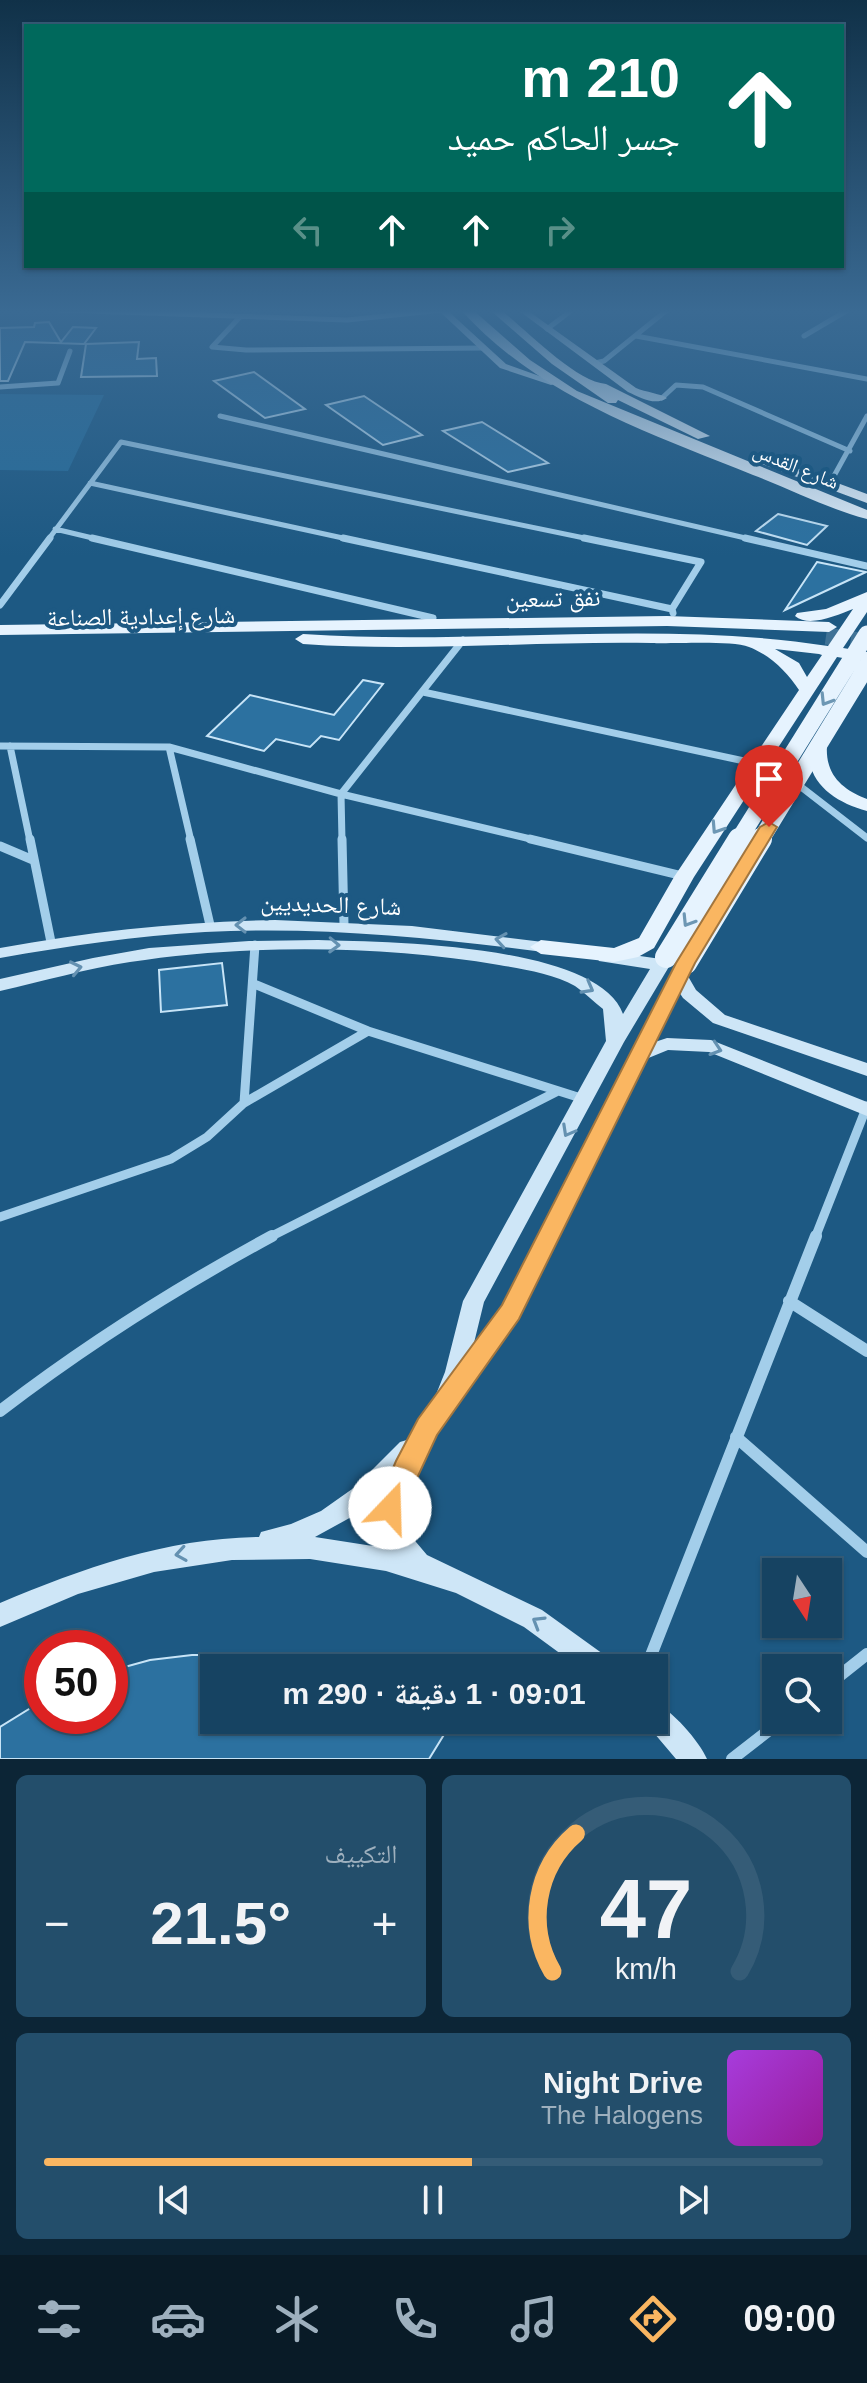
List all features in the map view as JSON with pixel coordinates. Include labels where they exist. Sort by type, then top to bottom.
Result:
[{"type":"main road","points":[[570,392],[670,434],[866,501]]},
{"type":"main road","points":[[600,392],[670,434]]},
{"type":"main road","points":[[613,392],[701,436],[866,501]]},
{"type":"main road","points":[[573,394],[585,405],[643,434],[867,524]]},
{"type":"main road","name":"شارع القدس","points":[[670,434],[867,515]]},
{"type":"main road","points":[[280,632],[363,620],[672,611],[809,616],[846,608],[867,598]]},
{"type":"main road","points":[[541,947],[614,955],[631,952],[647,943],[684,877],[807,690],[829,638],[867,598]]},
{"type":"main road","name":"نفق تسعين","points":[[280,632],[677,629],[829,638]]},
{"type":"main road","name":"شارع إعدادية الصناعة","points":[[0,630],[280,632]]},
{"type":"main road","points":[[280,632],[358,641],[829,638],[867,657]]},
{"type":"main road","name":"شارع إعدادية الصناعة","points":[[0,642],[280,632]]},
{"type":"main road","points":[[673,965],[867,634]]},
{"type":"main road","points":[[738,640],[784,660],[799,675],[807,690]]},
{"type":"main road","points":[[673,965],[867,666]]},
{"type":"main road","points":[[818,745],[818,767],[831,787],[867,805]]},
{"type":"street","points":[[636,392],[649,398],[662,398],[668,392]]},
{"type":"street","points":[[715,392],[850,451]]},
{"type":"street","points":[[220,416],[867,566]]},
{"type":"street","points":[[829,485],[867,416]]},
{"type":"street","points":[[0,605],[55,529],[121,442],[701,562],[672,611],[90,483]]},
{"type":"street","points":[[55,529],[433,618]]},
{"type":"street","points":[[344,925],[341,794],[463,640]]},
{"type":"street","points":[[423,692],[758,764],[793,781],[867,838]]},
{"type":"street","points":[[51,942],[5,746],[169,747],[341,794],[684,877]]},
{"type":"street","points":[[169,747],[210,925]]},
{"type":"street","points":[[0,846],[33,860]]},
{"type":"street","name":"شارع الحديديين","points":[[0,953],[51,942],[145,930],[210,925],[344,925],[473,936],[673,965]]},
{"type":"street","points":[[145,930],[148,954]]},
{"type":"street","points":[[244,1103],[255,945]]},
{"type":"street","name":"شارع الحديديين","points":[[0,985],[148,954],[255,945],[400,948],[473,954],[542,968],[584,986],[610,1005],[615,1024],[615,1042]]},
{"type":"street","points":[[444,1403],[456,1372],[474,1301],[615,1042],[673,965]]},
{"type":"street","points":[[584,1654],[519,1610],[418,1563],[403,1549],[390,1521],[390,1508],[395,1491],[428,1427],[511,1312],[641,1054],[673,965]]},
{"type":"street","points":[[673,965],[689,994],[719,1019],[867,1070]]},
{"type":"street","points":[[254,984],[368,1031],[585,1100]]},
{"type":"street","points":[[0,1217],[171,1159],[207,1137],[244,1103],[368,1031]]},
{"type":"street","points":[[641,1054],[667,1044],[711,1046],[867,1108],[651,1654]]},
{"type":"street","points":[[0,1411],[52,1368],[145,1310],[338,1202],[558,1091]]},
{"type":"street","points":[[789,1301],[867,1351]]},
{"type":"street","points":[[0,1615],[40,1595],[97,1573],[155,1558],[280,1539],[344,1512],[381,1480],[428,1427]]},
{"type":"street","points":[[736,1437],[867,1552]]},
{"type":"street","points":[[232,1548],[327,1549],[364,1555],[444,1577]]},
{"type":"street","points":[[842,1674],[867,1654]]},
{"type":"street","points":[[668,1730],[694,1759]]},
{"type":"street","points":[[732,1759],[764,1734]]},
{"type":"shaded area","points":[[0,394],[104,395],[68,471],[0,470]]},
{"type":"building","points":[[229,392],[282,392],[305,409],[265,418]]},
{"type":"building","points":[[364,396],[422,435],[383,445],[326,405]]},
{"type":"building","points":[[482,422],[548,463],[508,472],[443,431]]},
{"type":"building","points":[[778,514],[827,526],[807,545],[756,531]]},
{"type":"building","points":[[817,562],[866,572],[785,610]]},
{"type":"building","points":[[363,680],[383,684],[339,740],[321,736],[310,747],[276,739],[264,751],[207,736],[250,695],[334,715]]},
{"type":"building","points":[[222,963],[227,1005],[161,1012],[159,970]]},
{"type":"building","points":[[200,1655],[200,1734],[444,1734],[429,1759],[0,1759],[0,1727],[24,1712],[24,1734],[128,1734],[128,1666],[150,1660]]},
{"type":"tunnel","points":[[826,636],[867,642]]},
{"type":"route","points":[[390,1508],[405,1469],[428,1427],[459,1379],[511,1312],[686,963],[769,827]]}]
